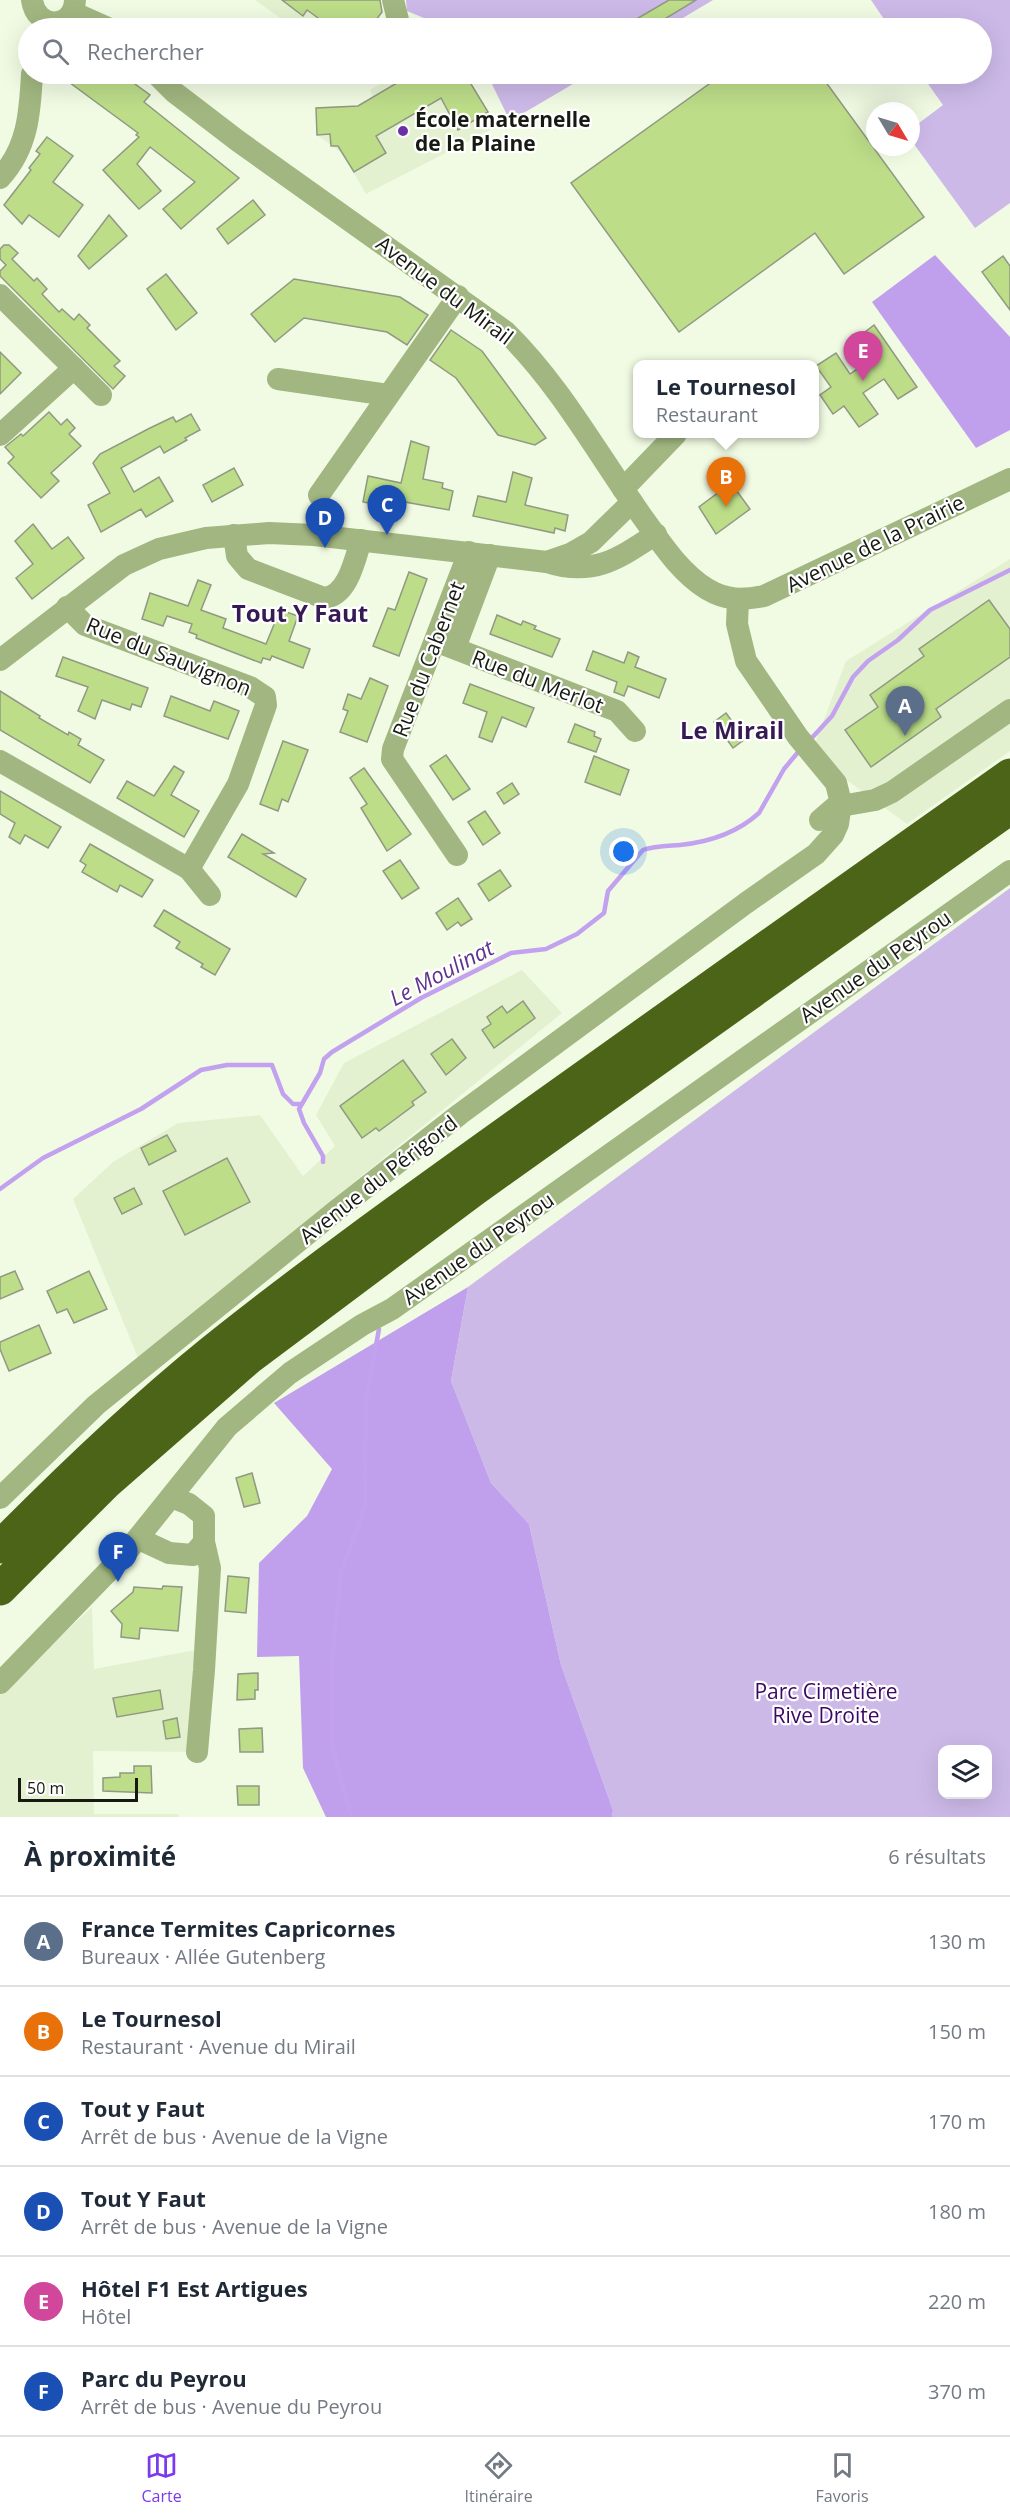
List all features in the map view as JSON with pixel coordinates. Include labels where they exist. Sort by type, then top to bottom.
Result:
[{"type":"highway","points":[[0,1548],[146,1408],[209,1354],[324,1264],[1010,775]]},
{"type":"highway","points":[[0,1589],[106,1483],[249,1358],[475,1189],[1010,808]]},
{"type":"street","points":[[393,0],[398,18]]},
{"type":"street","points":[[0,178],[12,164],[25,137],[31,84]]},
{"type":"street","name":"Avenue du Mirail","points":[[166,84],[238,141],[492,320],[522,348],[562,400],[656,534],[688,575],[709,591],[738,600]]},
{"type":"street","points":[[0,295],[101,395]]},
{"type":"street","points":[[319,495],[458,296]]},
{"type":"street","points":[[0,435],[74,368]]},
{"type":"street","points":[[278,379],[388,395]]},
{"type":"street","points":[[547,562],[570,554],[591,542],[673,438]]},
{"type":"street","name":"Avenue de la Prairie","points":[[738,600],[764,596],[1010,479]]},
{"type":"street","points":[[0,660],[124,565],[140,556],[179,544],[234,535],[290,533],[547,562],[565,568],[597,567],[622,556],[656,534]]},
{"type":"street","points":[[234,535],[237,556],[248,569],[324,598],[337,594],[343,587],[361,540]]},
{"type":"street","name":"Rue du Cabernet","points":[[457,855],[392,759],[393,748],[445,644],[480,554]]},
{"type":"street","name":"Avenue du Périgord","points":[[0,1498],[71,1427],[371,1183],[459,1114],[774,883],[800,867],[826,844],[838,824],[841,807],[836,783],[804,745],[746,661],[737,624],[738,600]]},
{"type":"street","name":"Rue du Sauvignon","points":[[67,607],[85,626],[250,687],[265,697],[266,705],[238,784],[189,869]]},
{"type":"street","name":"Rue du Merlot","points":[[445,644],[617,711],[635,731]]},
{"type":"street","points":[[820,820],[830,810],[875,800],[892,792],[1010,710]]},
{"type":"street","name":"Avenue du Périgord","points":[[774,883],[807,845],[820,820],[824,801],[820,776],[804,745]]},
{"type":"street","points":[[0,761],[189,869],[210,895]]},
{"type":"street","points":[[820,776],[829,790],[832,802],[841,807]]},
{"type":"street","name":"Avenue du Peyrou","points":[[0,1683],[139,1539],[227,1427],[290,1373],[362,1324],[392,1309],[1010,871]]},
{"type":"street","points":[[171,1497],[189,1504],[204,1516],[204,1542],[210,1568],[196,1752]]},
{"type":"street","points":[[139,1539],[169,1553],[193,1555],[204,1542]]},
{"type":"shaded area","points":[[255,0],[340,0],[327,18],[280,18]]},
{"type":"shaded area","name":"École maternelle de la Plaine","points":[[380,84],[471,84],[498,126],[366,194],[343,154],[317,135],[316,108],[358,106],[373,97],[370,90]]},
{"type":"shaded area","points":[[935,255],[1010,337],[1010,430],[976,448],[872,302]]},
{"type":"shaded area","points":[[1010,559],[1010,751],[907,824],[811,754],[846,661]]},
{"type":"shaded area","points":[[522,970],[562,1013],[138,1358],[73,1199],[113,1162],[178,1123],[260,1115],[303,1176],[335,1146],[316,1115],[344,1063]]},
{"type":"shaded area","points":[[468,1287],[451,1381],[491,1483],[529,1524],[561,1665],[613,1810],[612,1817],[326,1817],[303,1768],[299,1656],[257,1657],[259,1563],[307,1516],[332,1469],[274,1403]]},
{"type":"shaded area","points":[[92,1607],[94,1669],[206,1648],[197,1752],[93,1751],[94,1814],[178,1814],[179,1817],[0,1817],[0,1692]]},
{"type":"green space","points":[[406,0],[713,0],[683,18],[424,18],[407,11]]},
{"type":"green space","points":[[871,0],[1010,0],[1010,203],[975,228],[920,152],[920,122],[943,105],[928,84],[992,84],[992,18],[883,18]]},
{"type":"green space","points":[[492,84],[573,84],[510,121]]},
{"type":"green space","name":"Parc Cimetière Rive Droite","points":[[1010,888],[1010,1817],[612,1817],[613,1810],[561,1665],[529,1524],[491,1483],[451,1381],[468,1287]]},
{"type":"building","points":[[282,0],[380,0],[382,12],[378,18],[318,18],[307,10],[303,16]]},
{"type":"building","points":[[669,0],[696,0],[666,18],[638,18]]},
{"type":"building","points":[[72,84],[135,84],[150,95],[144,102],[239,178],[181,229],[163,209],[195,182],[150,147],[137,164],[161,191],[139,209],[103,170],[139,137],[136,135],[138,133]]},
{"type":"building","points":[[395,84],[471,84],[488,112],[458,130],[441,98],[376,136],[386,153],[354,172],[338,146],[331,146],[330,134],[317,135],[316,108],[358,106]]},
{"type":"building","points":[[709,84],[827,84],[866,137],[866,156],[880,156],[924,217],[844,274],[815,233],[679,332],[571,183]]},
{"type":"building","points":[[47,137],[73,156],[53,182],[83,205],[59,237],[29,215],[22,224],[4,205],[31,170],[29,168],[40,154],[36,151]]},
{"type":"building","points":[[253,200],[265,215],[228,244],[217,229]]},
{"type":"building","points":[[109,215],[127,236],[89,269],[78,256]]},
{"type":"building","points":[[4,245],[9,245],[18,253],[12,259],[34,281],[37,278],[47,289],[42,294],[59,312],[62,309],[74,320],[79,314],[90,325],[87,328],[120,361],[114,366],[125,376],[113,389],[0,276],[0,271],[6,265],[0,259],[0,249]]},
{"type":"building","points":[[1003,256],[1010,266],[1010,310],[982,272]]},
{"type":"building","points":[[166,274],[197,313],[176,330],[147,289]]},
{"type":"building","points":[[294,279],[400,297],[428,315],[407,345],[387,332],[304,318],[275,342],[251,314]]},
{"type":"building","points":[[874,325],[917,387],[898,399],[884,379],[863,393],[878,414],[859,427],[844,406],[833,414],[820,395],[831,387],[819,370],[819,364],[836,353],[850,374],[871,359],[856,339]]},
{"type":"building","points":[[451,330],[482,351],[546,438],[535,445],[498,435],[456,378],[430,360]]},
{"type":"building","points":[[0,352],[21,373],[0,394]]},
{"type":"building","points":[[49,412],[61,425],[67,419],[75,428],[69,434],[81,446],[51,473],[59,481],[41,498],[8,463],[14,457],[5,447],[21,434],[23,436]]},
{"type":"building","points":[[191,414],[200,430],[164,453],[160,446],[121,468],[134,492],[159,477],[173,501],[146,517],[141,509],[101,532],[88,505],[110,493],[93,463],[100,454],[150,428],[173,417],[176,422]]},
{"type":"building","points":[[411,441],[429,447],[423,479],[443,483],[442,488],[453,491],[449,510],[399,501],[398,509],[363,502],[368,476],[401,483]]},
{"type":"building","points":[[234,468],[243,485],[212,502],[203,485]]},
{"type":"building","points":[[513,472],[532,478],[525,505],[568,515],[565,531],[555,528],[554,533],[473,516],[478,496],[506,502]]},
{"type":"building","points":[[731,483],[750,509],[716,534],[699,507]]},
{"type":"building","points":[[33,524],[52,549],[68,537],[84,558],[32,599],[16,578],[33,564],[15,541]]},
{"type":"building","points":[[409,572],[427,579],[399,656],[373,646],[388,608],[395,610]]},
{"type":"building","points":[[198,580],[211,585],[201,610],[226,619],[223,628],[266,644],[280,610],[298,616],[289,641],[310,649],[303,668],[272,656],[270,660],[263,658],[261,663],[196,638],[197,635],[189,632],[192,624],[167,616],[163,626],[142,619],[150,593],[188,606]]},
{"type":"building","points":[[989,600],[1010,629],[1010,657],[936,709],[941,717],[871,767],[845,730],[878,707],[870,695],[924,656],[919,649]]},
{"type":"building","points":[[497,615],[521,625],[523,621],[536,626],[534,629],[560,639],[552,657],[490,634]]},
{"type":"building","points":[[593,651],[624,663],[628,652],[639,657],[635,667],[666,679],[659,698],[628,686],[624,696],[614,692],[617,682],[586,670]]},
{"type":"building","points":[[63,657],[148,688],[141,707],[132,704],[130,710],[102,700],[95,719],[78,711],[88,687],[56,676]]},
{"type":"building","points":[[370,678],[388,686],[367,742],[340,732],[348,711],[343,709],[348,694],[361,699]]},
{"type":"building","points":[[470,684],[534,708],[526,727],[502,717],[492,742],[479,737],[487,712],[463,703]]},
{"type":"building","points":[[0,691],[40,716],[39,718],[68,735],[69,732],[81,739],[78,745],[104,760],[90,783],[0,730]]},
{"type":"building","points":[[171,696],[210,711],[214,701],[239,711],[228,739],[164,716]]},
{"type":"building","points":[[726,713],[745,739],[733,748],[714,722]]},
{"type":"building","points":[[575,724],[595,732],[594,736],[601,739],[596,752],[568,742]]},
{"type":"building","points":[[283,741],[308,750],[288,802],[282,799],[278,811],[260,804]]},
{"type":"building","points":[[446,755],[470,789],[453,800],[430,766]]},
{"type":"building","points":[[594,756],[629,770],[620,795],[585,782]]},
{"type":"building","points":[[174,766],[184,772],[171,795],[199,811],[184,837],[117,798],[127,781],[154,796]]},
{"type":"building","points":[[364,768],[411,834],[387,851],[361,808],[367,804],[350,778]]},
{"type":"building","points":[[512,783],[519,794],[504,804],[497,793]]},
{"type":"building","points":[[0,791],[61,827],[48,848],[25,835],[20,844],[9,837],[15,823],[0,814]]},
{"type":"building","points":[[485,811],[500,833],[483,845],[468,822]]},
{"type":"building","points":[[242,834],[274,853],[263,854],[306,879],[296,897],[228,857]]},
{"type":"building","points":[[90,844],[153,880],[142,897],[120,885],[117,892],[82,872],[86,865],[80,861]]},
{"type":"building","points":[[400,860],[419,888],[402,899],[383,871]]},
{"type":"building","points":[[500,870],[511,886],[489,901],[478,884]]},
{"type":"building","points":[[458,898],[472,919],[461,926],[458,922],[447,930],[436,913]]},
{"type":"building","points":[[164,910],[230,949],[215,975],[201,967],[203,964],[176,948],[180,942],[154,926]]},
{"type":"building","points":[[523,1001],[535,1018],[494,1048],[482,1030],[491,1024],[487,1017],[502,1006],[507,1013]]},
{"type":"building","points":[[452,1039],[466,1058],[446,1075],[431,1054]]},
{"type":"building","points":[[403,1060],[426,1092],[412,1102],[414,1105],[379,1131],[376,1128],[362,1138],[340,1106]]},
{"type":"building","points":[[167,1135],[176,1151],[149,1165],[141,1148]]},
{"type":"building","points":[[227,1158],[250,1202],[185,1235],[163,1191]]},
{"type":"building","points":[[134,1188],[142,1204],[122,1214],[114,1198]]},
{"type":"building","points":[[15,1271],[23,1289],[0,1299],[0,1277]]},
{"type":"building","points":[[89,1271],[107,1309],[74,1323],[67,1309],[57,1313],[47,1291]]},
{"type":"building","points":[[39,1325],[51,1353],[9,1371],[0,1349],[0,1342]]},
{"type":"building","points":[[252,1473],[260,1503],[244,1507],[236,1478]]},
{"type":"building","points":[[228,1576],[249,1578],[246,1613],[225,1611]]},
{"type":"building","points":[[163,1586],[182,1587],[178,1631],[140,1628],[139,1639],[121,1637],[122,1624],[111,1611],[133,1592],[134,1587],[162,1589]]},
{"type":"building","points":[[258,1673],[258,1690],[255,1690],[255,1699],[237,1700],[238,1674]]},
{"type":"building","points":[[160,1690],[163,1709],[117,1717],[113,1698]]},
{"type":"building","points":[[177,1718],[180,1737],[166,1739],[163,1721]]},
{"type":"building","points":[[262,1728],[263,1752],[240,1752],[239,1729]]},
{"type":"building","points":[[134,1766],[151,1766],[152,1793],[103,1791],[103,1778],[120,1777],[120,1773],[134,1773]]},
{"type":"building","points":[[237,1786],[259,1786],[259,1805],[238,1805]]},
{"type":"waterway","name":"Le Moulinat","points":[[809,741],[832,716],[853,677],[868,661],[898,640],[930,610],[1010,570]]},
{"type":"waterway","name":"Le Moulinat","points":[[323,1162],[323,1156],[304,1123],[299,1109],[320,1073],[324,1059],[332,1052],[421,998],[511,953],[546,949],[577,934],[604,913],[608,891],[643,850],[701,842],[741,826],[759,813],[784,769],[799,751]]},
{"type":"waterway","name":"Le Moulinat","points":[[0,1189],[43,1158],[141,1109],[201,1070],[227,1065],[272,1065],[283,1094],[293,1104],[300,1104]]},
{"type":"waterway","points":[[351,1817],[332,1745],[332,1661],[341,1573],[365,1507],[366,1400],[379,1329]]},
{"type":"place","name":"École maternelle de la Plaine","points":[[403,131]]},
{"type":"place","name":"Hôtel F1 Est Artigues","points":[[863,381]]},
{"type":"place","name":"Le Tournesol","points":[[726,507]]},
{"type":"place","name":"Tout y Faut","points":[[387,535]]},
{"type":"place","name":"Tout Y Faut","points":[[325,548]]},
{"type":"place","name":"France Termites Capricornes","points":[[905,736]]},
{"type":"place","name":"Parc du Peyrou","points":[[118,1582]]},
{"type":"district","name":"Tout Y Faut","points":[[300,612]]},
{"type":"district","name":"Le Mirail","points":[[732,729]]}]
